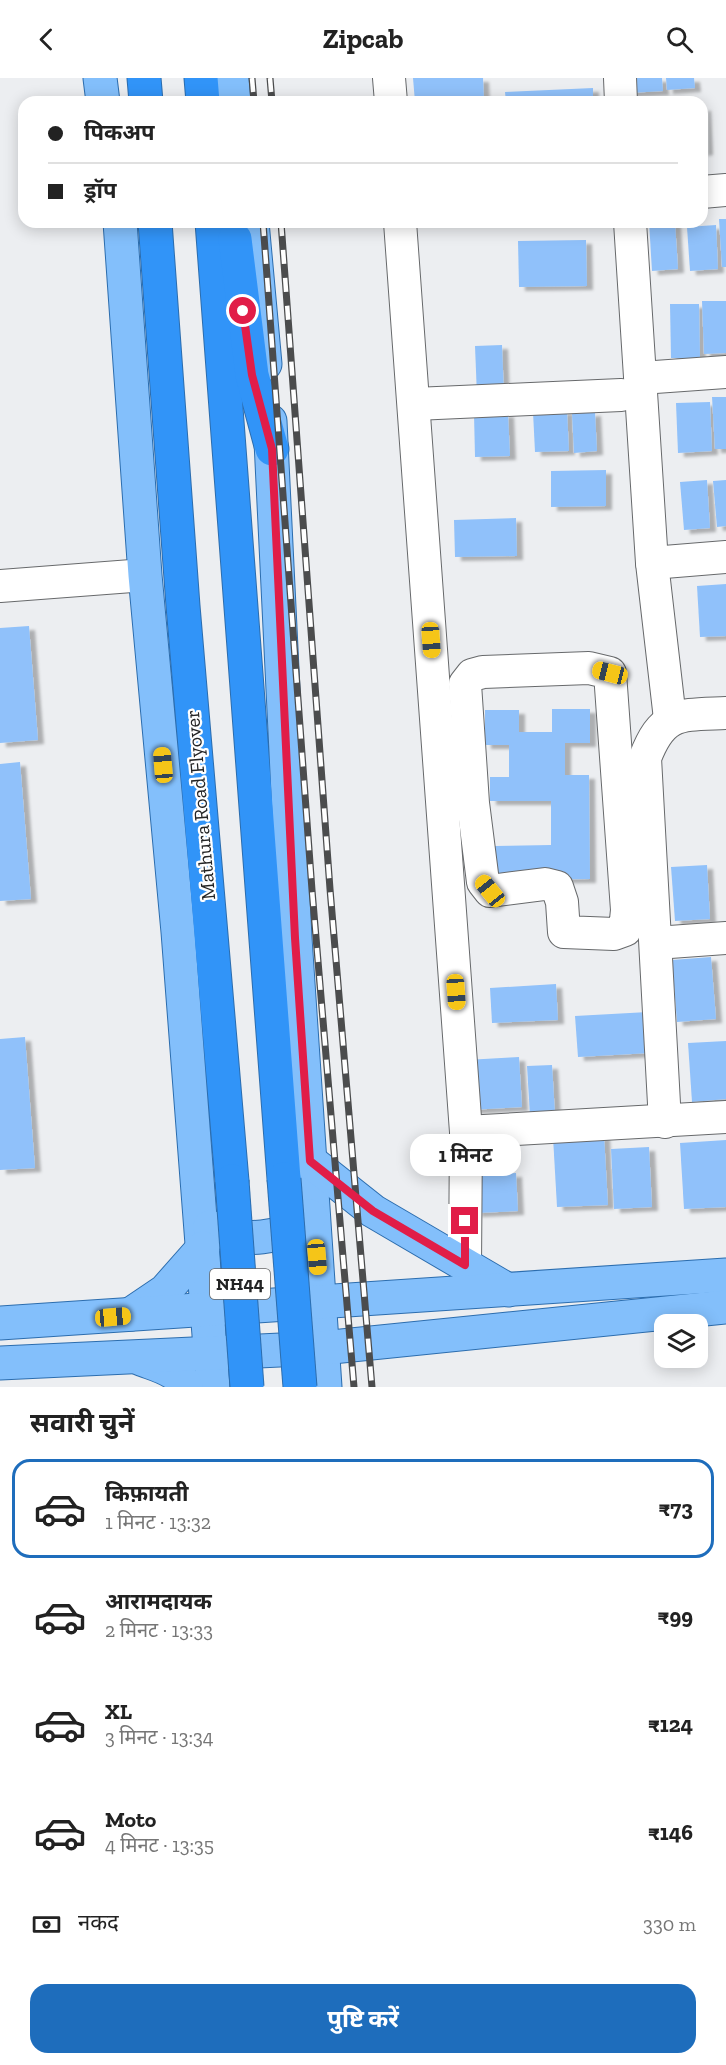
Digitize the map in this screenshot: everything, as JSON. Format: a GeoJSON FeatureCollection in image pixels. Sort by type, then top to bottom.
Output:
{"type":"FeatureCollection","features":[{"type":"Feature","properties":{"kind":"highway"},"geometry":{"type":"LineString","coordinates":[[144,78],[146,96]]}},
{"type":"Feature","properties":{"kind":"highway","name":"Mathura Road Flyover"},"geometry":{"type":"LineString","coordinates":[[155,228],[183,606],[247,1387]]}},
{"type":"Feature","properties":{"kind":"highway","name":"NH44"},"geometry":{"type":"LineString","coordinates":[[212,228],[300,1387]]}},
{"type":"Feature","properties":{"kind":"highway"},"geometry":{"type":"LineString","coordinates":[[234,228],[252,375],[272,449]]}},
{"type":"Feature","properties":{"kind":"main road"},"geometry":{"type":"LineString","coordinates":[[100,78],[102,96]]}},
{"type":"Feature","properties":{"kind":"main road"},"geometry":{"type":"LineString","coordinates":[[120,228],[145,575],[178,932],[213,1387]]}},
{"type":"Feature","properties":{"kind":"main road"},"geometry":{"type":"LineString","coordinates":[[253,228],[272,449],[295,938],[321,1300],[325,1387]]}},
{"type":"Feature","properties":{"kind":"main road"},"geometry":{"type":"LineString","coordinates":[[310,1161],[373,1211],[508,1290]]}},
{"type":"Feature","properties":{"kind":"main road"},"geometry":{"type":"LineString","coordinates":[[130,1315],[165,1290],[202,1235],[218,1231],[254,1239],[280,1234],[298,1226],[314,1213]]}},
{"type":"Feature","properties":{"kind":"main road"},"geometry":{"type":"LineString","coordinates":[[0,1323],[726,1275]]}},
{"type":"Feature","properties":{"kind":"main road"},"geometry":{"type":"LineString","coordinates":[[0,1363],[90,1361],[322,1348],[726,1307]]}},
{"type":"Feature","properties":{"kind":"main road"},"geometry":{"type":"LineString","coordinates":[[138,1358],[167,1369],[185,1383],[186,1387]]}},
{"type":"Feature","properties":{"kind":"street"},"geometry":{"type":"LineString","coordinates":[[389,78],[390,96]]}},
{"type":"Feature","properties":{"kind":"street"},"geometry":{"type":"LineString","coordinates":[[620,78],[621,96]]}},
{"type":"Feature","properties":{"kind":"street"},"geometry":{"type":"LineString","coordinates":[[708,192],[726,190]]}},
{"type":"Feature","properties":{"kind":"street"},"geometry":{"type":"LineString","coordinates":[[400,228],[415,404],[458,804],[483,882],[490,891],[545,884],[556,887],[562,902],[564,933],[614,934],[625,930],[627,910],[610,673],[589,668],[483,672],[472,675],[465,684],[458,804],[465,1132],[465,1265]]}},
{"type":"Feature","properties":{"kind":"street"},"geometry":{"type":"LineString","coordinates":[[630,228],[631,386],[663,677],[670,719]]}},
{"type":"Feature","properties":{"kind":"street"},"geometry":{"type":"LineString","coordinates":[[415,404],[631,386],[726,372]]}},
{"type":"Feature","properties":{"kind":"street"},"geometry":{"type":"LineString","coordinates":[[652,563],[726,557]]}},
{"type":"Feature","properties":{"kind":"street"},"geometry":{"type":"LineString","coordinates":[[0,586],[145,575]]}},
{"type":"Feature","properties":{"kind":"street"},"geometry":{"type":"LineString","coordinates":[[611,683],[663,677]]}},
{"type":"Feature","properties":{"kind":"street"},"geometry":{"type":"LineString","coordinates":[[665,1122],[645,758],[654,734],[670,719],[726,713]]}},
{"type":"Feature","properties":{"kind":"street"},"geometry":{"type":"LineString","coordinates":[[656,943],[726,938]]}},
{"type":"Feature","properties":{"kind":"street"},"geometry":{"type":"LineString","coordinates":[[465,1132],[726,1117]]}},
{"type":"Feature","properties":{"kind":"building"},"geometry":{"type":"Polygon","coordinates":[[[413,78],[483,78],[484,96],[414,96],[413,78]]]}},
{"type":"Feature","properties":{"kind":"building"},"geometry":{"type":"Polygon","coordinates":[[[629,78],[662,78],[663,91],[629,93],[629,78]]]}},
{"type":"Feature","properties":{"kind":"building"},"geometry":{"type":"Polygon","coordinates":[[[666,78],[694,78],[695,88],[667,90],[666,78]]]}},
{"type":"Feature","properties":{"kind":"building"},"geometry":{"type":"Polygon","coordinates":[[[593,88],[593,96],[505,96],[505,92],[593,88]]]}},
{"type":"Feature","properties":{"kind":"building"},"geometry":{"type":"Polygon","coordinates":[[[719,219],[726,219],[726,267],[722,267],[719,219]]]}},
{"type":"Feature","properties":{"kind":"building"},"geometry":{"type":"Polygon","coordinates":[[[716,225],[718,269],[690,271],[687,228],[708,228],[708,226],[716,225]]]}},
{"type":"Feature","properties":{"kind":"building"},"geometry":{"type":"Polygon","coordinates":[[[649,228],[675,228],[678,269],[652,271],[649,228]]]}},
{"type":"Feature","properties":{"kind":"building"},"geometry":{"type":"Polygon","coordinates":[[[586,240],[587,286],[519,287],[518,241],[586,240]]]}},
{"type":"Feature","properties":{"kind":"building"},"geometry":{"type":"Polygon","coordinates":[[[702,301],[726,301],[726,353],[704,354],[702,301]]]}},
{"type":"Feature","properties":{"kind":"building"},"geometry":{"type":"Polygon","coordinates":[[[670,304],[699,304],[700,358],[671,358],[670,304]]]}},
{"type":"Feature","properties":{"kind":"building"},"geometry":{"type":"Polygon","coordinates":[[[502,345],[504,395],[477,396],[475,346],[502,345]]]}},
{"type":"Feature","properties":{"kind":"building"},"geometry":{"type":"Polygon","coordinates":[[[712,397],[726,397],[726,449],[715,449],[712,397]]]}},
{"type":"Feature","properties":{"kind":"building"},"geometry":{"type":"Polygon","coordinates":[[[710,402],[712,451],[678,453],[676,403],[710,402]]]}},
{"type":"Feature","properties":{"kind":"building"},"geometry":{"type":"Polygon","coordinates":[[[567,410],[569,451],[535,452],[533,412],[567,410]]]}},
{"type":"Feature","properties":{"kind":"building"},"geometry":{"type":"Polygon","coordinates":[[[595,412],[597,451],[574,453],[572,414],[595,412]]]}},
{"type":"Feature","properties":{"kind":"building"},"geometry":{"type":"Polygon","coordinates":[[[508,413],[510,456],[475,457],[474,414],[508,413]]]}},
{"type":"Feature","properties":{"kind":"building"},"geometry":{"type":"Polygon","coordinates":[[[606,470],[606,506],[551,507],[551,471],[606,470]]]}},
{"type":"Feature","properties":{"kind":"building"},"geometry":{"type":"Polygon","coordinates":[[[707,480],[710,528],[684,530],[680,482],[707,480]]]}},
{"type":"Feature","properties":{"kind":"building"},"geometry":{"type":"Polygon","coordinates":[[[726,480],[726,526],[717,527],[713,481],[726,480]]]}},
{"type":"Feature","properties":{"kind":"building"},"geometry":{"type":"Polygon","coordinates":[[[516,518],[517,556],[455,557],[454,520],[516,518]]]}},
{"type":"Feature","properties":{"kind":"building"},"geometry":{"type":"Polygon","coordinates":[[[726,584],[726,636],[700,637],[697,586],[726,584]]]}},
{"type":"Feature","properties":{"kind":"building"},"geometry":{"type":"Polygon","coordinates":[[[29,626],[38,740],[0,743],[0,628],[29,626]]]}},
{"type":"Feature","properties":{"kind":"building"},"geometry":{"type":"Polygon","coordinates":[[[552,709],[590,709],[590,743],[565,743],[565,775],[589,775],[590,879],[495,880],[495,846],[551,845],[551,801],[490,801],[490,777],[509,777],[509,745],[485,745],[485,710],[519,710],[519,732],[552,732],[552,709]]]}},
{"type":"Feature","properties":{"kind":"building"},"geometry":{"type":"Polygon","coordinates":[[[20,762],[31,899],[0,901],[0,764],[20,762]]]}},
{"type":"Feature","properties":{"kind":"building"},"geometry":{"type":"Polygon","coordinates":[[[707,865],[710,919],[675,921],[671,867],[707,865]]]}},
{"type":"Feature","properties":{"kind":"building"},"geometry":{"type":"Polygon","coordinates":[[[711,957],[716,1019],[677,1022],[672,960],[711,957]]]}},
{"type":"Feature","properties":{"kind":"building"},"geometry":{"type":"Polygon","coordinates":[[[556,984],[558,1020],[492,1023],[490,988],[556,984]]]}},
{"type":"Feature","properties":{"kind":"building"},"geometry":{"type":"Polygon","coordinates":[[[648,1012],[650,1053],[578,1057],[575,1016],[648,1012]]]}},
{"type":"Feature","properties":{"kind":"building"},"geometry":{"type":"Polygon","coordinates":[[[25,1037],[35,1168],[0,1170],[0,1039],[25,1037]]]}},
{"type":"Feature","properties":{"kind":"building"},"geometry":{"type":"Polygon","coordinates":[[[726,1041],[726,1099],[692,1102],[688,1043],[726,1041]]]}},
{"type":"Feature","properties":{"kind":"building"},"geometry":{"type":"Polygon","coordinates":[[[519,1057],[522,1107],[469,1110],[466,1060],[519,1057]]]}},
{"type":"Feature","properties":{"kind":"building"},"geometry":{"type":"Polygon","coordinates":[[[552,1065],[555,1114],[530,1116],[527,1066],[552,1065]]]}},
{"type":"Feature","properties":{"kind":"building"},"geometry":{"type":"Polygon","coordinates":[[[604,1135],[608,1205],[557,1207],[553,1137],[604,1135]]]}},
{"type":"Feature","properties":{"kind":"building"},"geometry":{"type":"Polygon","coordinates":[[[726,1140],[726,1207],[684,1209],[680,1143],[726,1140]]]}},
{"type":"Feature","properties":{"kind":"building"},"geometry":{"type":"Polygon","coordinates":[[[649,1147],[652,1207],[614,1209],[611,1149],[649,1147]]]}},
{"type":"Feature","properties":{"kind":"building"},"geometry":{"type":"Polygon","coordinates":[[[516,1173],[518,1211],[476,1213],[474,1175],[516,1173]]]}},
{"type":"Feature","properties":{"kind":"railway"},"geometry":{"type":"LineString","coordinates":[[252,78],[254,96]]}},
{"type":"Feature","properties":{"kind":"railway"},"geometry":{"type":"LineString","coordinates":[[270,78],[272,96]]}},
{"type":"Feature","properties":{"kind":"railway"},"geometry":{"type":"LineString","coordinates":[[263,228],[312,890],[354,1387]]}},
{"type":"Feature","properties":{"kind":"railway"},"geometry":{"type":"LineString","coordinates":[[281,228],[330,889],[372,1387]]}},
{"type":"Feature","properties":{"kind":"route"},"geometry":{"type":"LineString","coordinates":[[243,311],[252,375],[272,449],[295,938],[310,1161],[373,1211],[465,1265],[465,1221]]}}]}
